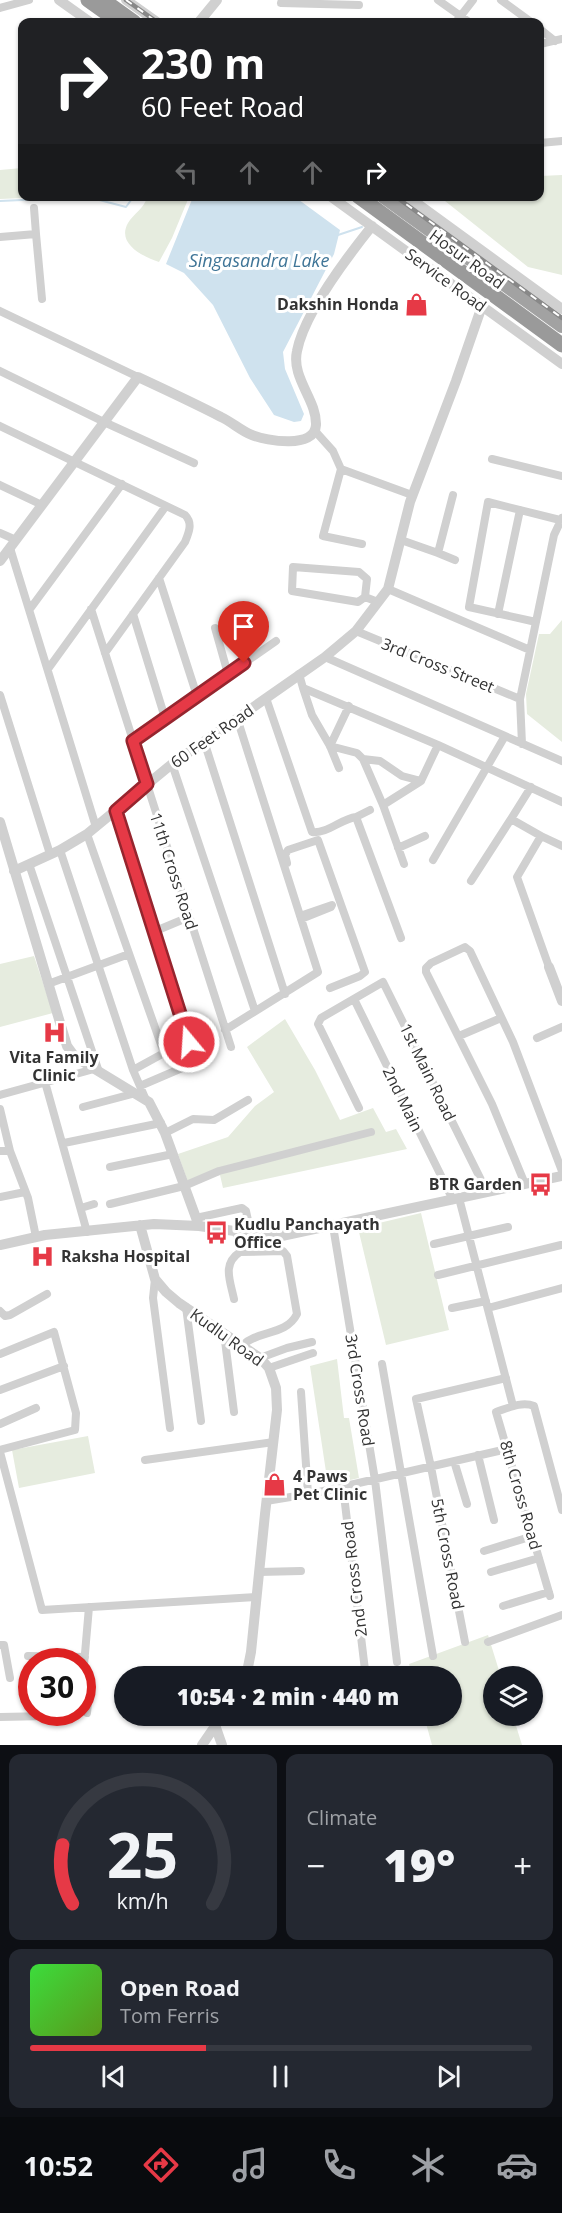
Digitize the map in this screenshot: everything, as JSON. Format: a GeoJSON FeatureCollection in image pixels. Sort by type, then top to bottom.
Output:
{"type":"FeatureCollection","features":[{"type":"Feature","properties":{"kind":"highway"},"geometry":{"type":"LineString","coordinates":[[81,0],[106,18]]}},
{"type":"Feature","properties":{"kind":"highway"},"geometry":{"type":"LineString","coordinates":[[88,0],[113,18]]}},
{"type":"Feature","properties":{"kind":"highway"},"geometry":{"type":"LineString","coordinates":[[103,0],[128,18]]}},
{"type":"Feature","properties":{"kind":"highway"},"geometry":{"type":"LineString","coordinates":[[112,0],[137,18]]}},
{"type":"Feature","properties":{"kind":"highway","name":"Hosur Road"},"geometry":{"type":"LineString","coordinates":[[359,201],[562,347]]}},
{"type":"Feature","properties":{"kind":"highway"},"geometry":{"type":"LineString","coordinates":[[365,201],[562,347]]}},
{"type":"Feature","properties":{"kind":"highway"},"geometry":{"type":"LineString","coordinates":[[381,201],[562,333]]}},
{"type":"Feature","properties":{"kind":"highway","name":"Hosur Road"},"geometry":{"type":"LineString","coordinates":[[390,201],[562,326]]}},
{"type":"Feature","properties":{"kind":"street"},"geometry":{"type":"LineString","coordinates":[[0,8],[30,0]]}},
{"type":"Feature","properties":{"kind":"street"},"geometry":{"type":"LineString","coordinates":[[59,0],[84,18]]}},
{"type":"Feature","properties":{"kind":"street"},"geometry":{"type":"LineString","coordinates":[[126,0],[151,18]]}},
{"type":"Feature","properties":{"kind":"street"},"geometry":{"type":"LineString","coordinates":[[204,18],[217,0]]}},
{"type":"Feature","properties":{"kind":"street"},"geometry":{"type":"LineString","coordinates":[[282,0],[281,3],[359,5]]}},
{"type":"Feature","properties":{"kind":"street"},"geometry":{"type":"LineString","coordinates":[[438,0],[456,18]]}},
{"type":"Feature","properties":{"kind":"street"},"geometry":{"type":"LineString","coordinates":[[460,18],[473,0]]}},
{"type":"Feature","properties":{"kind":"street"},"geometry":{"type":"LineString","coordinates":[[501,0],[526,18]]}},
{"type":"Feature","properties":{"kind":"street"},"geometry":{"type":"LineString","coordinates":[[544,31],[559,40]]}},
{"type":"Feature","properties":{"kind":"street"},"geometry":{"type":"LineString","coordinates":[[544,43],[559,40]]}},
{"type":"Feature","properties":{"kind":"street"},"geometry":{"type":"LineString","coordinates":[[544,143],[562,141]]}},
{"type":"Feature","properties":{"kind":"street","name":"Service Road"},"geometry":{"type":"LineString","coordinates":[[337,201],[562,364]]}},
{"type":"Feature","properties":{"kind":"street"},"geometry":{"type":"LineString","coordinates":[[414,201],[562,309]]}},
{"type":"Feature","properties":{"kind":"street"},"geometry":{"type":"LineString","coordinates":[[34,208],[42,299]]}},
{"type":"Feature","properties":{"kind":"street"},"geometry":{"type":"LineString","coordinates":[[0,311],[199,405],[255,436],[300,441],[308,439],[315,431],[315,416],[297,372],[297,350],[328,287],[353,249],[372,226]]}},
{"type":"Feature","properties":{"kind":"street"},"geometry":{"type":"LineString","coordinates":[[0,237],[36,234]]}},
{"type":"Feature","properties":{"kind":"street","name":"60 Feet Road"},"geometry":{"type":"LineString","coordinates":[[14,871],[55,852],[92,830],[172,764],[326,657],[356,631],[388,589],[412,495],[482,306]]}},
{"type":"Feature","properties":{"kind":"street"},"geometry":{"type":"LineString","coordinates":[[0,371],[194,463]]}},
{"type":"Feature","properties":{"kind":"street"},"geometry":{"type":"LineString","coordinates":[[0,561],[138,377]]}},
{"type":"Feature","properties":{"kind":"street"},"geometry":{"type":"LineString","coordinates":[[0,426],[188,518],[190,526],[185,542],[105,653]]}},
{"type":"Feature","properties":{"kind":"street"},"geometry":{"type":"LineString","coordinates":[[315,431],[333,451],[341,469],[323,536],[362,544]]}},
{"type":"Feature","properties":{"kind":"street"},"geometry":{"type":"LineString","coordinates":[[492,459],[562,476]]}},
{"type":"Feature","properties":{"kind":"street"},"geometry":{"type":"LineString","coordinates":[[341,469],[412,495]]}},
{"type":"Feature","properties":{"kind":"street"},"geometry":{"type":"LineString","coordinates":[[30,609],[122,484]]}},
{"type":"Feature","properties":{"kind":"street"},"geometry":{"type":"LineString","coordinates":[[0,485],[42,504]]}},
{"type":"Feature","properties":{"kind":"street"},"geometry":{"type":"LineString","coordinates":[[438,553],[453,495]]}},
{"type":"Feature","properties":{"kind":"street"},"geometry":{"type":"LineString","coordinates":[[522,744],[520,699],[530,650],[536,622],[554,535],[561,519],[488,502],[469,607],[536,622]]}},
{"type":"Feature","properties":{"kind":"street"},"geometry":{"type":"LineString","coordinates":[[48,669],[166,506]]}},
{"type":"Feature","properties":{"kind":"street"},"geometry":{"type":"LineString","coordinates":[[498,614],[520,510]]}},
{"type":"Feature","properties":{"kind":"street"},"geometry":{"type":"LineString","coordinates":[[0,533],[13,544],[92,830],[129,954],[164,1053],[133,1070]]}},
{"type":"Feature","properties":{"kind":"street"},"geometry":{"type":"LineString","coordinates":[[401,540],[455,560]]}},
{"type":"Feature","properties":{"kind":"street"},"geometry":{"type":"LineString","coordinates":[[293,567],[359,572],[367,579],[365,597],[358,602],[292,591],[293,567]]}},
{"type":"Feature","properties":{"kind":"street"},"geometry":{"type":"LineString","coordinates":[[159,578],[198,696]]}},
{"type":"Feature","properties":{"kind":"street"},"geometry":{"type":"LineString","coordinates":[[388,589],[530,650]]}},
{"type":"Feature","properties":{"kind":"street"},"geometry":{"type":"LineString","coordinates":[[365,597],[378,602]]}},
{"type":"Feature","properties":{"kind":"street","name":"11th Cross Road"},"geometry":{"type":"LineString","coordinates":[[91,609],[231,1047]]}},
{"type":"Feature","properties":{"kind":"street"},"geometry":{"type":"LineString","coordinates":[[133,614],[165,718]]}},
{"type":"Feature","properties":{"kind":"street"},"geometry":{"type":"LineString","coordinates":[[215,628],[228,674]]}},
{"type":"Feature","properties":{"kind":"street","name":"3rd Cross Street"},"geometry":{"type":"LineString","coordinates":[[356,631],[520,699]]}},
{"type":"Feature","properties":{"kind":"street"},"geometry":{"type":"LineString","coordinates":[[133,741],[276,641]]}},
{"type":"Feature","properties":{"kind":"street"},"geometry":{"type":"LineString","coordinates":[[326,657],[562,761]]}},
{"type":"Feature","properties":{"kind":"street"},"geometry":{"type":"LineString","coordinates":[[299,674],[312,715],[330,746],[339,768]]}},
{"type":"Feature","properties":{"kind":"street"},"geometry":{"type":"LineString","coordinates":[[303,688],[438,745],[562,802]]}},
{"type":"Feature","properties":{"kind":"street"},"geometry":{"type":"LineString","coordinates":[[0,695],[55,852],[98,965],[138,1090],[154,1110],[163,1128],[198,1222]]}},
{"type":"Feature","properties":{"kind":"street"},"geometry":{"type":"LineString","coordinates":[[266,698],[312,832],[318,833],[370,810]]}},
{"type":"Feature","properties":{"kind":"street"},"geometry":{"type":"LineString","coordinates":[[330,746],[349,706]]}},
{"type":"Feature","properties":{"kind":"street"},"geometry":{"type":"LineString","coordinates":[[237,718],[304,916]]}},
{"type":"Feature","properties":{"kind":"street"},"geometry":{"type":"LineString","coordinates":[[433,860],[505,736]]}},
{"type":"Feature","properties":{"kind":"street"},"geometry":{"type":"LineString","coordinates":[[204,741],[285,994]]}},
{"type":"Feature","properties":{"kind":"street"},"geometry":{"type":"LineString","coordinates":[[383,805],[421,781],[438,745]]}},
{"type":"Feature","properties":{"kind":"street"},"geometry":{"type":"LineString","coordinates":[[330,746],[357,753],[363,759],[383,805],[404,864]]}},
{"type":"Feature","properties":{"kind":"street"},"geometry":{"type":"LineString","coordinates":[[363,759],[380,761],[402,776],[421,781]]}},
{"type":"Feature","properties":{"kind":"street"},"geometry":{"type":"LineString","coordinates":[[172,764],[255,1011]]}},
{"type":"Feature","properties":{"kind":"street"},"geometry":{"type":"LineString","coordinates":[[471,881],[531,788]]}},
{"type":"Feature","properties":{"kind":"street"},"geometry":{"type":"LineString","coordinates":[[83,1107],[138,1090],[193,1064],[116,811]]}},
{"type":"Feature","properties":{"kind":"street"},"geometry":{"type":"LineString","coordinates":[[356,817],[401,938]]}},
{"type":"Feature","properties":{"kind":"street"},"geometry":{"type":"LineString","coordinates":[[511,819],[562,846]]}},
{"type":"Feature","properties":{"kind":"street"},"geometry":{"type":"LineString","coordinates":[[0,822],[2,842],[14,871],[67,1046],[75,1057],[138,1090]]}},
{"type":"Feature","properties":{"kind":"street"},"geometry":{"type":"LineString","coordinates":[[398,848],[425,836]]}},
{"type":"Feature","properties":{"kind":"street"},"geometry":{"type":"LineString","coordinates":[[541,836],[517,877],[562,1001]]}},
{"type":"Feature","properties":{"kind":"street"},"geometry":{"type":"LineString","coordinates":[[225,1030],[318,972],[285,855],[288,850],[318,840],[365,972],[330,988]]}},
{"type":"Feature","properties":{"kind":"street"},"geometry":{"type":"LineString","coordinates":[[29,864],[97,1070]]}},
{"type":"Feature","properties":{"kind":"street"},"geometry":{"type":"LineString","coordinates":[[304,916],[341,900]]}},
{"type":"Feature","properties":{"kind":"street"},"geometry":{"type":"LineString","coordinates":[[153,932],[189,917]]}},
{"type":"Feature","properties":{"kind":"street"},"geometry":{"type":"LineString","coordinates":[[525,1184],[492,1104],[426,972],[426,968],[431,963],[465,947],[470,951],[528,1080],[562,1171]]}},
{"type":"Feature","properties":{"kind":"street"},"geometry":{"type":"LineString","coordinates":[[48,984],[129,954]]}},
{"type":"Feature","properties":{"kind":"street","name":"1st Main Road"},"geometry":{"type":"LineString","coordinates":[[354,999],[383,982],[488,1192]]}},
{"type":"Feature","properties":{"kind":"street"},"geometry":{"type":"LineString","coordinates":[[354,999],[321,1018],[318,1023],[359,1108]]}},
{"type":"Feature","properties":{"kind":"street","name":"2nd Main"},"geometry":{"type":"LineString","coordinates":[[354,999],[456,1199],[513,1406]]}},
{"type":"Feature","properties":{"kind":"street"},"geometry":{"type":"LineString","coordinates":[[459,1036],[501,1018]]}},
{"type":"Feature","properties":{"kind":"street"},"geometry":{"type":"LineString","coordinates":[[537,1038],[562,1028]]}},
{"type":"Feature","properties":{"kind":"street"},"geometry":{"type":"LineString","coordinates":[[0,1095],[97,1070]]}},
{"type":"Feature","properties":{"kind":"street"},"geometry":{"type":"LineString","coordinates":[[45,1082],[64,1143],[87,1232]]}},
{"type":"Feature","properties":{"kind":"street"},"geometry":{"type":"LineString","coordinates":[[64,1143],[163,1128],[193,1119],[214,1120],[248,1100]]}},
{"type":"Feature","properties":{"kind":"street"},"geometry":{"type":"LineString","coordinates":[[0,1110],[5,1151],[25,1192],[36,1237]]}},
{"type":"Feature","properties":{"kind":"street"},"geometry":{"type":"LineString","coordinates":[[110,1204],[184,1186],[219,1171],[370,1131]]}},
{"type":"Feature","properties":{"kind":"street"},"geometry":{"type":"LineString","coordinates":[[110,1167],[173,1154]]}},
{"type":"Feature","properties":{"kind":"street"},"geometry":{"type":"LineString","coordinates":[[0,1245],[36,1237],[140,1225],[198,1222],[251,1234],[277,1237],[562,1176]]}},
{"type":"Feature","properties":{"kind":"street"},"geometry":{"type":"LineString","coordinates":[[0,1197],[25,1192]]}},
{"type":"Feature","properties":{"kind":"street"},"geometry":{"type":"LineString","coordinates":[[81,1208],[94,1204]]}},
{"type":"Feature","properties":{"kind":"street"},"geometry":{"type":"LineString","coordinates":[[198,1222],[234,1208],[242,1208],[246,1211],[251,1234]]}},
{"type":"Feature","properties":{"kind":"street"},"geometry":{"type":"LineString","coordinates":[[140,1225],[155,1280],[153,1298],[170,1428]]}},
{"type":"Feature","properties":{"kind":"street","name":"3rd Cross Road"},"geometry":{"type":"LineString","coordinates":[[333,1226],[375,1480],[397,1662]]}},
{"type":"Feature","properties":{"kind":"street"},"geometry":{"type":"LineString","coordinates":[[434,1244],[508,1227]]}},
{"type":"Feature","properties":{"kind":"street"},"geometry":{"type":"LineString","coordinates":[[236,1231],[240,1252]]}},
{"type":"Feature","properties":{"kind":"street"},"geometry":{"type":"LineString","coordinates":[[438,1275],[561,1245]]}},
{"type":"Feature","properties":{"kind":"street"},"geometry":{"type":"LineString","coordinates":[[234,1299],[227,1269],[233,1257],[240,1252],[283,1251],[287,1256],[297,1314],[284,1329],[249,1339],[243,1345]]}},
{"type":"Feature","properties":{"kind":"street","name":"Kudlu Road"},"geometry":{"type":"LineString","coordinates":[[155,1280],[166,1292],[186,1307],[260,1358],[274,1377],[278,1399],[248,1666]]}},
{"type":"Feature","properties":{"kind":"street"},"geometry":{"type":"LineString","coordinates":[[452,1308],[487,1305],[562,1288]]}},
{"type":"Feature","properties":{"kind":"street"},"geometry":{"type":"LineString","coordinates":[[0,1311],[5,1316],[10,1315],[47,1294]]}},
{"type":"Feature","properties":{"kind":"street"},"geometry":{"type":"LineString","coordinates":[[186,1307],[201,1421]]}},
{"type":"Feature","properties":{"kind":"street"},"geometry":{"type":"LineString","coordinates":[[0,1354],[54,1332],[76,1413],[75,1430],[0,1451],[42,1610],[256,1597]]}},
{"type":"Feature","properties":{"kind":"street"},"geometry":{"type":"LineString","coordinates":[[224,1333],[234,1412]]}},
{"type":"Feature","properties":{"kind":"street"},"geometry":{"type":"LineString","coordinates":[[260,1358],[312,1342]]}},
{"type":"Feature","properties":{"kind":"street"},"geometry":{"type":"LineString","coordinates":[[269,1368],[313,1353]]}},
{"type":"Feature","properties":{"kind":"street"},"geometry":{"type":"LineString","coordinates":[[382,1364],[433,1656]]}},
{"type":"Feature","properties":{"kind":"street"},"geometry":{"type":"LineString","coordinates":[[0,1390],[64,1366]]}},
{"type":"Feature","properties":{"kind":"street","name":"5th Cross Road"},"geometry":{"type":"LineString","coordinates":[[465,1642],[416,1399],[506,1378]]}},
{"type":"Feature","properties":{"kind":"street"},"geometry":{"type":"LineString","coordinates":[[301,1392],[308,1494]]}},
{"type":"Feature","properties":{"kind":"street"},"geometry":{"type":"LineString","coordinates":[[513,1406],[530,1404],[534,1406],[562,1509]]}},
{"type":"Feature","properties":{"kind":"street","name":"8th Cross Road"},"geometry":{"type":"LineString","coordinates":[[503,1606],[550,1594],[496,1412],[513,1406]]}},
{"type":"Feature","properties":{"kind":"street"},"geometry":{"type":"LineString","coordinates":[[0,1424],[36,1408]]}},
{"type":"Feature","properties":{"kind":"street"},"geometry":{"type":"LineString","coordinates":[[145,1460],[274,1442]]}},
{"type":"Feature","properties":{"kind":"street"},"geometry":{"type":"LineString","coordinates":[[266,1501],[343,1487],[507,1449]]}},
{"type":"Feature","properties":{"kind":"street"},"geometry":{"type":"LineString","coordinates":[[478,1455],[494,1520]]}},
{"type":"Feature","properties":{"kind":"street"},"geometry":{"type":"LineString","coordinates":[[454,1461],[467,1504]]}},
{"type":"Feature","properties":{"kind":"street","name":"2nd Cross Road"},"geometry":{"type":"LineString","coordinates":[[343,1487],[365,1666]]}},
{"type":"Feature","properties":{"kind":"street"},"geometry":{"type":"LineString","coordinates":[[484,1551],[533,1536]]}},
{"type":"Feature","properties":{"kind":"street"},"geometry":{"type":"LineString","coordinates":[[491,1572],[539,1558]]}},
{"type":"Feature","properties":{"kind":"street"},"geometry":{"type":"LineString","coordinates":[[259,1572],[301,1571]]}},
{"type":"Feature","properties":{"kind":"street"},"geometry":{"type":"LineString","coordinates":[[86,1648],[88,1607]]}},
{"type":"Feature","properties":{"kind":"street"},"geometry":{"type":"LineString","coordinates":[[488,1642],[562,1615]]}},
{"type":"Feature","properties":{"kind":"street"},"geometry":{"type":"LineString","coordinates":[[10,1678],[2,1645],[15,1644]]}},
{"type":"Feature","properties":{"kind":"street"},"geometry":{"type":"LineString","coordinates":[[0,1717],[18,1717]]}},
{"type":"Feature","properties":{"kind":"street"},"geometry":{"type":"LineString","coordinates":[[202,1745],[215,1726]]}},
{"type":"Feature","properties":{"kind":"street"},"geometry":{"type":"LineString","coordinates":[[219,1726],[222,1745]]}},
{"type":"Feature","properties":{"kind":"shaded area"},"geometry":{"type":"Polygon","coordinates":[[[18,168],[18,198],[0,199],[0,170],[18,168]]]}},
{"type":"Feature","properties":{"kind":"shaded area"},"geometry":{"type":"Polygon","coordinates":[[[562,175],[562,275],[528,267],[445,201],[544,201],[544,176],[562,175]]]}},
{"type":"Feature","properties":{"kind":"shaded area"},"geometry":{"type":"Polygon","coordinates":[[[146,201],[187,201],[159,262],[139,253],[126,237],[125,230],[128,223],[146,201]]]}},
{"type":"Feature","properties":{"kind":"shaded area"},"geometry":{"type":"Polygon","coordinates":[[[562,620],[562,742],[527,714],[526,694],[539,634],[550,634],[562,620]]]}},
{"type":"Feature","properties":{"kind":"shaded area"},"geometry":{"type":"Polygon","coordinates":[[[34,956],[53,1013],[0,1027],[0,964],[34,956]]]}},
{"type":"Feature","properties":{"kind":"shaded area"},"geometry":{"type":"Polygon","coordinates":[[[285,1019],[315,1070],[340,1120],[373,1108],[386,1132],[396,1129],[407,1149],[223,1188],[220,1175],[188,1182],[178,1154],[228,1137],[255,1106],[274,1092],[247,1047],[285,1019]]]}},
{"type":"Feature","properties":{"kind":"shaded area"},"geometry":{"type":"Polygon","coordinates":[[[421,1213],[449,1330],[386,1345],[358,1228],[421,1213]]]}},
{"type":"Feature","properties":{"kind":"shaded area"},"geometry":{"type":"Polygon","coordinates":[[[337,1359],[344,1418],[349,1418],[359,1478],[328,1485],[310,1366],[337,1359]]]}},
{"type":"Feature","properties":{"kind":"shaded area"},"geometry":{"type":"Polygon","coordinates":[[[88,1436],[95,1473],[19,1488],[12,1450],[88,1436]]]}},
{"type":"Feature","properties":{"kind":"shaded area"},"geometry":{"type":"Polygon","coordinates":[[[488,1635],[498,1666],[483,1666],[483,1726],[516,1726],[522,1745],[432,1745],[427,1726],[462,1726],[462,1666],[410,1666],[409,1664],[488,1635]]]}},
{"type":"Feature","properties":{"kind":"water","name":"Singasandra Lake"},"geometry":{"type":"Polygon","coordinates":[[[191,201],[300,201],[340,230],[334,254],[283,352],[285,369],[304,414],[301,421],[294,422],[274,415],[250,378],[213,305],[184,273],[166,264],[191,201]]]}},
{"type":"Feature","properties":{"kind":"waterway"},"geometry":{"type":"LineString","coordinates":[[0,201],[18,200]]}},
{"type":"Feature","properties":{"kind":"waterway"},"geometry":{"type":"LineString","coordinates":[[103,201],[126,207],[130,201]]}},
{"type":"Feature","properties":{"kind":"waterway"},"geometry":{"type":"LineString","coordinates":[[338,235],[362,227]]}},
{"type":"Feature","properties":{"kind":"railway"},"geometry":{"type":"LineString","coordinates":[[126,0],[151,18]]}},
{"type":"Feature","properties":{"kind":"railway"},"geometry":{"type":"LineString","coordinates":[[402,201],[562,318]]}},
{"type":"Feature","properties":{"kind":"place","name":"Dakshin Honda"},"geometry":{"type":"Point","coordinates":[417,304]}},
{"type":"Feature","properties":{"kind":"place","name":"Vita Family Clinic"},"geometry":{"type":"Point","coordinates":[54,1032]}},
{"type":"Feature","properties":{"kind":"place","name":"BTR Garden"},"geometry":{"type":"Point","coordinates":[540,1184]}},
{"type":"Feature","properties":{"kind":"place","name":"Kudlu Panchayath Office"},"geometry":{"type":"Point","coordinates":[216,1233]}},
{"type":"Feature","properties":{"kind":"place","name":"Raksha Hospital"},"geometry":{"type":"Point","coordinates":[43,1256]}},
{"type":"Feature","properties":{"kind":"place","name":"4 Paws Pet Clinic"},"geometry":{"type":"Point","coordinates":[275,1485]}},
{"type":"Feature","properties":{"kind":"route"},"geometry":{"type":"LineString","coordinates":[[189,1042],[116,811],[147,784],[133,741],[244,663]]}}]}
